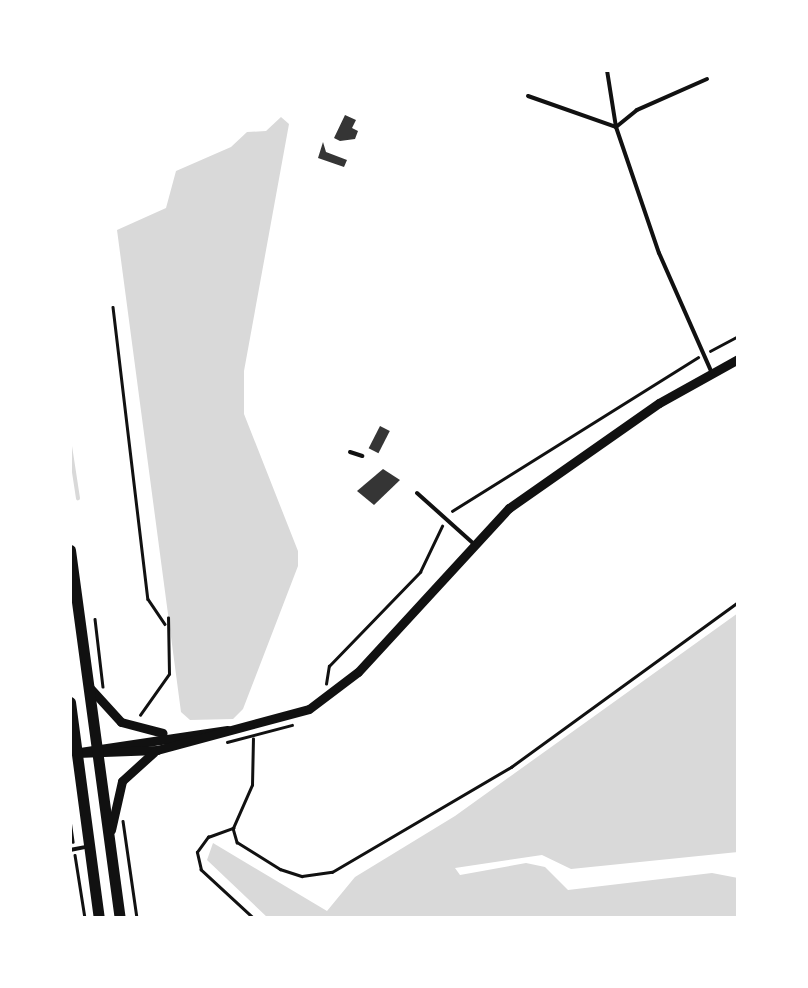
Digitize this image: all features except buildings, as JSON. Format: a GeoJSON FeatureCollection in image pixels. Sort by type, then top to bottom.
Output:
{"type":"FeatureCollection","features":[{"type":"Feature","properties":{"kind":"highway"},"geometry":{"type":"LineString","coordinates":[[70,550],[120,918]]}},
{"type":"Feature","properties":{"kind":"highway"},"geometry":{"type":"LineString","coordinates":[[70,702],[99,918]]}},
{"type":"Feature","properties":{"kind":"street"},"geometry":{"type":"LineString","coordinates":[[77,753],[157,750],[252,732],[309,709],[348,682],[474,544],[550,475],[738,359]]}},
{"type":"Feature","properties":{"kind":"street"},"geometry":{"type":"LineString","coordinates":[[88,685],[121,722],[170,734]]}},
{"type":"Feature","properties":{"kind":"street"},"geometry":{"type":"LineString","coordinates":[[97,751],[170,734],[252,732]]}},
{"type":"Feature","properties":{"kind":"street"},"geometry":{"type":"LineString","coordinates":[[109,842],[122,781],[157,750]]}},
{"type":"Feature","properties":{"kind":"lane"},"geometry":{"type":"LineString","coordinates":[[607,70],[616,127],[659,252],[712,372]]}},
{"type":"Feature","properties":{"kind":"lane"},"geometry":{"type":"LineString","coordinates":[[616,127],[637,110],[707,79]]}},
{"type":"Feature","properties":{"kind":"lane"},"geometry":{"type":"LineString","coordinates":[[528,96],[616,127]]}},
{"type":"Feature","properties":{"kind":"lane"},"geometry":{"type":"LineString","coordinates":[[350,452],[362,456]]}},
{"type":"Feature","properties":{"kind":"lane"},"geometry":{"type":"LineString","coordinates":[[416,492],[474,544]]}},
{"type":"Feature","properties":{"kind":"lane"},"geometry":{"type":"LineString","coordinates":[[72,850],[109,842]]}},
{"type":"Feature","properties":{"kind":"path"},"geometry":{"type":"LineString","coordinates":[[113,307],[148,599],[165,624],[170,674],[132,717]]}},
{"type":"Feature","properties":{"kind":"path"},"geometry":{"type":"LineString","coordinates":[[252,732],[252,785],[233,828],[237,842],[280,869],[302,876],[332,872],[511,766],[738,602]]}},
{"type":"Feature","properties":{"kind":"path"},"geometry":{"type":"LineString","coordinates":[[165,624],[168,618]]}},
{"type":"Feature","properties":{"kind":"path"},"geometry":{"type":"LineString","coordinates":[[95,619],[107,697]]}},
{"type":"Feature","properties":{"kind":"path"},"geometry":{"type":"LineString","coordinates":[[221,744],[306,719]]}},
{"type":"Feature","properties":{"kind":"path"},"geometry":{"type":"LineString","coordinates":[[122,817],[136,918]]}},
{"type":"Feature","properties":{"kind":"path"},"geometry":{"type":"LineString","coordinates":[[70,820],[85,918]]}},
{"type":"Feature","properties":{"kind":"path"},"geometry":{"type":"LineString","coordinates":[[233,828],[202,842],[198,864],[253,918]]}},
{"type":"Feature","properties":{"kind":"shaded area"},"geometry":{"type":"Polygon","coordinates":[[[281,117],[289,124],[244,371],[244,414],[298,551],[298,566],[243,709],[233,719],[190,720],[181,712],[117,230],[166,208],[176,171],[231,147],[247,132],[266,131],[281,117]]]}},
{"type":"Feature","properties":{"kind":"shaded area"},"geometry":{"type":"Polygon","coordinates":[[[738,613],[738,852],[571,869],[542,855],[455,868],[460,875],[526,863],[545,867],[568,890],[712,873],[738,878],[738,918],[268,918],[207,860],[213,843],[327,911],[355,877],[455,816],[738,613]]]}},
{"type":"Feature","properties":{"kind":"waterway"},"geometry":{"type":"LineString","coordinates":[[70,446],[78,498]]}}]}
